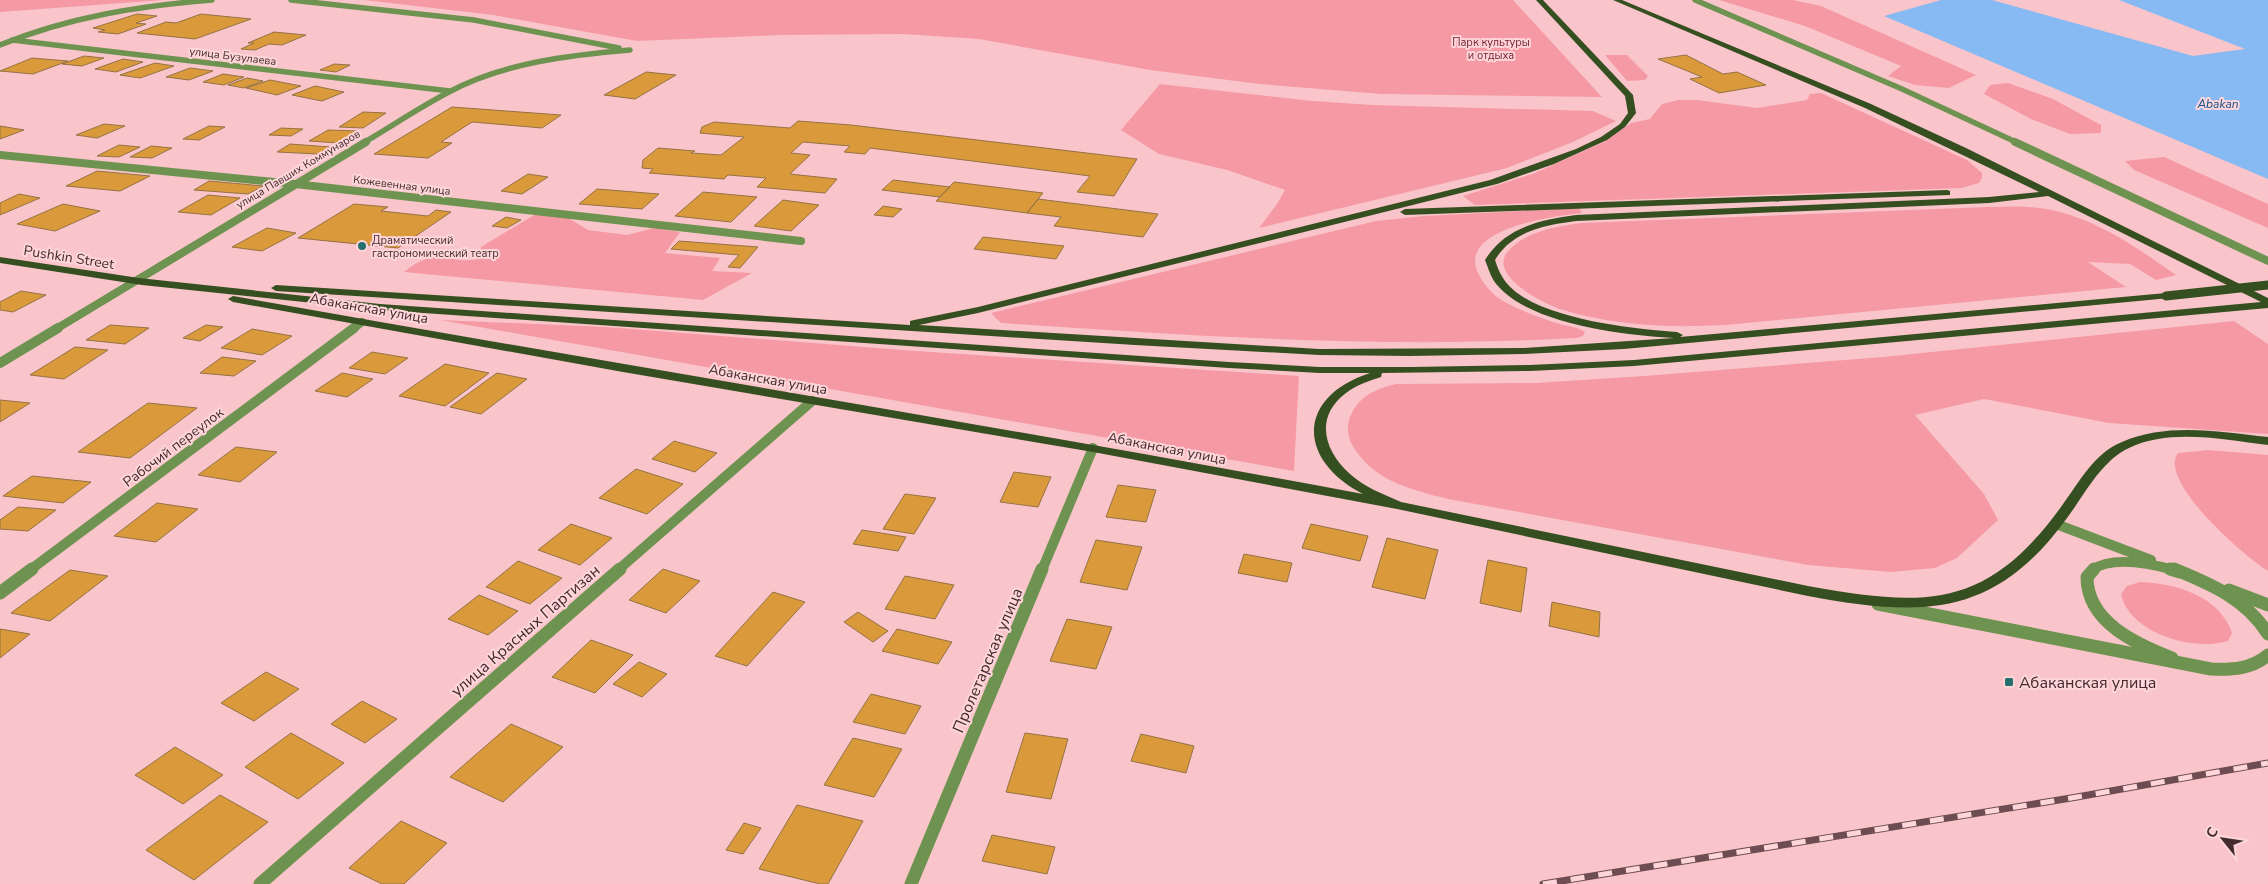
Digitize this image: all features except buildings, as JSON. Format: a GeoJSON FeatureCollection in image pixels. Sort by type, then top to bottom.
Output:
{"type":"FeatureCollection","features":[{"type":"Feature","properties":{"kind":"main road"},"geometry":{"type":"LineString","coordinates":[[899,326],[988,307],[1452,194],[1528,171],[1607,136],[1628,120],[1633,108],[1628,95],[1539,0]]}},
{"type":"Feature","properties":{"kind":"main road"},"geometry":{"type":"LineString","coordinates":[[1616,0],[1868,106],[2050,193],[2268,303]]}},
{"type":"Feature","properties":{"kind":"main road"},"geometry":{"type":"LineString","coordinates":[[1350,219],[1424,211],[1966,192],[2050,193]]}},
{"type":"Feature","properties":{"kind":"main road"},"geometry":{"type":"LineString","coordinates":[[1747,336],[1646,333],[1599,326],[1555,315],[1524,301],[1503,285],[1491,268],[1490,260],[1499,246],[1518,233],[1545,224],[1576,218],[1989,200],[2050,193]]}},
{"type":"Feature","properties":{"kind":"main road","name":"Pushkin Street"},"geometry":{"type":"LineString","coordinates":[[0,260],[134,281]]}},
{"type":"Feature","properties":{"kind":"main road"},"geometry":{"type":"LineString","coordinates":[[134,281],[380,307],[1133,360],[1320,370],[1530,368],[1634,363],[2200,312],[2268,303]]}},
{"type":"Feature","properties":{"kind":"main road"},"geometry":{"type":"LineString","coordinates":[[134,281],[394,294],[1136,342],[1328,352],[1524,351],[1747,336],[2268,285]]}},
{"type":"Feature","properties":{"kind":"main road","name":"Абаканская улица"},"geometry":{"type":"LineString","coordinates":[[134,281],[812,401],[1094,448],[1397,505]]}},
{"type":"Feature","properties":{"kind":"main road"},"geometry":{"type":"LineString","coordinates":[[1412,370],[1385,373],[1351,383],[1328,402],[1322,413],[1319,426],[1320,438],[1325,452],[1346,478],[1367,492],[1397,505],[1784,585],[1879,601],[1919,602],[1953,598],[1977,590],[2002,578],[2025,562],[2042,543],[2104,461],[2124,445],[2153,437],[2175,435],[2268,441]]}},
{"type":"Feature","properties":{"kind":"street"},"geometry":{"type":"LineString","coordinates":[[0,45],[72,19],[140,6],[212,0]]}},
{"type":"Feature","properties":{"kind":"street","name":"улица Павших Коммунаров"},"geometry":{"type":"LineString","coordinates":[[0,363],[450,91],[507,69],[574,55],[630,50],[474,20],[292,0]]}},
{"type":"Feature","properties":{"kind":"street"},"geometry":{"type":"LineString","coordinates":[[1695,0],[1902,89],[2268,261]]}},
{"type":"Feature","properties":{"kind":"street","name":"улица Бузулаева"},"geometry":{"type":"LineString","coordinates":[[12,40],[450,91]]}},
{"type":"Feature","properties":{"kind":"street","name":"Кожевенная улица"},"geometry":{"type":"LineString","coordinates":[[0,155],[295,184],[800,241]]}},
{"type":"Feature","properties":{"kind":"street","name":"Рабочий переулок"},"geometry":{"type":"LineString","coordinates":[[0,593],[362,322]]}},
{"type":"Feature","properties":{"kind":"street","name":"улица Красных Партизан"},"geometry":{"type":"LineString","coordinates":[[260,884],[812,401]]}},
{"type":"Feature","properties":{"kind":"street","name":"Пролетарская улица"},"geometry":{"type":"LineString","coordinates":[[911,884],[1094,448]]}},
{"type":"Feature","properties":{"kind":"street"},"geometry":{"type":"LineString","coordinates":[[2056,524],[2268,605]]}},
{"type":"Feature","properties":{"kind":"street"},"geometry":{"type":"LineString","coordinates":[[2180,572],[2145,563],[2105,564],[2090,574],[2086,582],[2086,589],[2096,609],[2126,635],[2170,657],[2207,667]]}},
{"type":"Feature","properties":{"kind":"street"},"geometry":{"type":"LineString","coordinates":[[2199,579],[2217,587],[2244,605],[2264,626],[2268,634]]}},
{"type":"Feature","properties":{"kind":"street"},"geometry":{"type":"LineString","coordinates":[[1784,585],[2141,657],[2207,667],[2268,667]]}},
{"type":"Feature","properties":{"kind":"street"},"geometry":{"type":"LineString","coordinates":[[2240,668],[2263,661],[2268,655]]}},
{"type":"Feature","properties":{"kind":"green space"},"geometry":{"type":"Polygon","coordinates":[[[0,0],[163,0],[0,12],[0,0]]]}},
{"type":"Feature","properties":{"kind":"green space","name":"Парк культуры и отдыха"},"geometry":{"type":"Polygon","coordinates":[[[364,0],[1513,0],[1602,97],[1382,94],[1259,84],[1150,70],[979,39],[903,34],[781,35],[637,41],[493,15],[364,0]]]}},
{"type":"Feature","properties":{"kind":"green space"},"geometry":{"type":"Polygon","coordinates":[[[1719,0],[1793,0],[1821,6],[1976,75],[1949,88],[1915,85],[1888,76],[1901,66],[1805,26],[1719,0]]]}},
{"type":"Feature","properties":{"kind":"green space"},"geometry":{"type":"Polygon","coordinates":[[[1605,55],[1627,55],[1648,76],[1645,80],[1627,81],[1605,55]]]}},
{"type":"Feature","properties":{"kind":"green space"},"geometry":{"type":"Polygon","coordinates":[[[2008,83],[2053,99],[2101,125],[2101,133],[2070,134],[2031,119],[1984,94],[1990,85],[2008,83]]]}},
{"type":"Feature","properties":{"kind":"green space"},"geometry":{"type":"Polygon","coordinates":[[[1160,84],[1313,101],[1373,105],[1593,111],[1616,121],[1573,142],[1507,168],[1259,228],[1285,190],[1227,170],[1159,154],[1121,130],[1160,84]]]}},
{"type":"Feature","properties":{"kind":"green space"},"geometry":{"type":"Polygon","coordinates":[[[1821,93],[1967,160],[1982,173],[1982,178],[1979,183],[1962,188],[1475,205],[1463,196],[1535,173],[1604,142],[1631,123],[1650,119],[1662,104],[1678,100],[1697,100],[1757,108],[1807,100],[1810,94],[1821,93]]]}},
{"type":"Feature","properties":{"kind":"green space"},"geometry":{"type":"Polygon","coordinates":[[[2164,157],[2268,204],[2268,228],[2134,170],[2125,161],[2164,157]]]}},
{"type":"Feature","properties":{"kind":"green space"},"geometry":{"type":"Polygon","coordinates":[[[1986,207],[2028,207],[2069,215],[2106,230],[2176,275],[2156,280],[2130,264],[2088,262],[2126,287],[1726,325],[1664,326],[1603,320],[1555,307],[1522,289],[1506,272],[1503,263],[1506,254],[1513,246],[1530,235],[1551,228],[1582,223],[1986,207]]]}},
{"type":"Feature","properties":{"kind":"green space"},"geometry":{"type":"Polygon","coordinates":[[[1579,208],[1582,213],[1532,221],[1495,235],[1482,245],[1475,258],[1480,277],[1496,296],[1510,305],[1531,314],[1585,332],[1583,336],[1577,338],[1433,342],[1289,340],[1001,323],[991,313],[1376,221],[1424,216],[1579,208]]]}},
{"type":"Feature","properties":{"kind":"green space"},"geometry":{"type":"Polygon","coordinates":[[[536,214],[565,216],[588,230],[627,235],[654,228],[680,232],[665,253],[720,258],[712,271],[752,273],[703,300],[404,272],[416,263],[435,257],[461,260],[483,258],[481,247],[536,214]]]}},
{"type":"Feature","properties":{"kind":"green space"},"geometry":{"type":"Polygon","coordinates":[[[440,320],[606,327],[916,351],[1299,376],[1294,471],[440,320]]]}},
{"type":"Feature","properties":{"kind":"green space"},"geometry":{"type":"Polygon","coordinates":[[[2234,321],[2268,344],[2268,434],[2109,423],[1984,399],[1915,415],[1984,494],[1998,520],[1957,558],[1935,568],[1891,572],[1808,565],[1448,499],[1409,488],[1374,470],[1353,447],[1348,433],[1348,424],[1354,408],[1363,398],[1382,388],[1396,384],[1536,383],[1644,376],[1883,357],[2234,321]]]}},
{"type":"Feature","properties":{"kind":"green space"},"geometry":{"type":"Polygon","coordinates":[[[2209,450],[2268,455],[2268,571],[2241,551],[2206,517],[2191,499],[2180,481],[2175,466],[2178,453],[2209,450]]]}},
{"type":"Feature","properties":{"kind":"green space"},"geometry":{"type":"Polygon","coordinates":[[[2140,582],[2167,585],[2195,594],[2207,601],[2226,620],[2232,633],[2228,641],[2214,644],[2198,644],[2164,636],[2149,629],[2126,608],[2121,594],[2127,586],[2140,582]]]}},
{"type":"Feature","properties":{"kind":"water","name":"Abakan"},"geometry":{"type":"Polygon","coordinates":[[[1941,0],[1992,0],[2193,56],[2245,49],[2119,0],[2268,0],[2268,179],[1884,16],[1941,0]]]}},
{"type":"Feature","properties":{"kind":"railway"},"geometry":{"type":"LineString","coordinates":[[1543,884],[2077,797],[2268,763]]}},
{"type":"Feature","properties":{"kind":"place","name":"Драматический гастрономический театр"},"geometry":{"type":"Point","coordinates":[362,246]}},
{"type":"Feature","properties":{"kind":"place","name":"Абаканская улица"},"geometry":{"type":"Point","coordinates":[2009,682]}}]}
